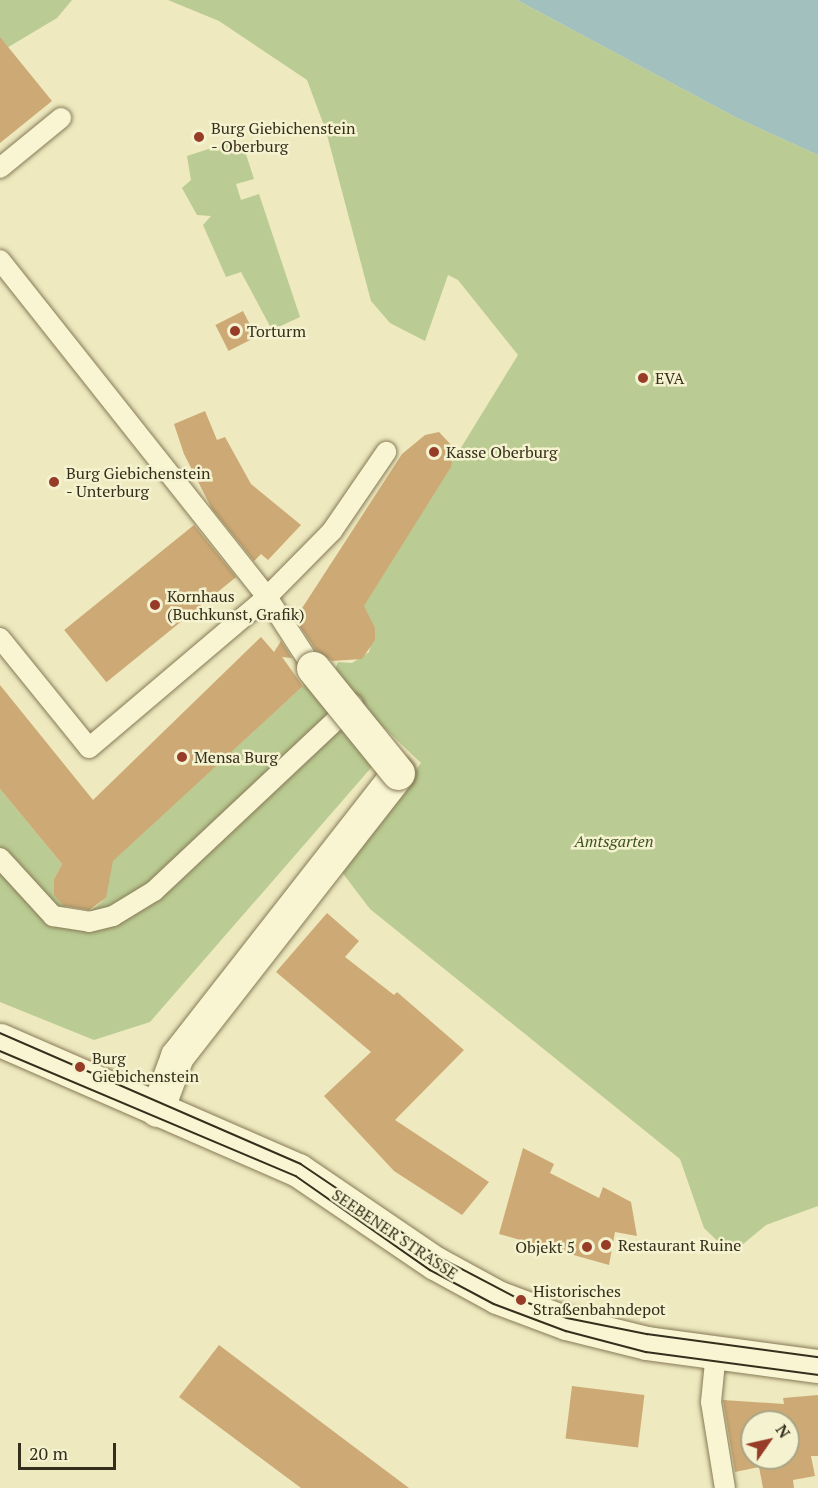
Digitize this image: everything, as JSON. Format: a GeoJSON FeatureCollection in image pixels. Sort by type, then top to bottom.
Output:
{"type":"FeatureCollection","features":[{"type":"Feature","properties":{"kind":"street"},"geometry":{"type":"LineString","coordinates":[[158,1110],[177,1056],[398,773],[313,668]]}},
{"type":"Feature","properties":{"kind":"street","name":"SEEBENER STRASSE"},"geometry":{"type":"LineString","coordinates":[[0,1040],[298,1170],[435,1263],[497,1297],[566,1323],[647,1343],[818,1366]]}},
{"type":"Feature","properties":{"kind":"lane"},"geometry":{"type":"LineString","coordinates":[[0,168],[61,118]]}},
{"type":"Feature","properties":{"kind":"lane"},"geometry":{"type":"LineString","coordinates":[[0,260],[267,597],[313,668]]}},
{"type":"Feature","properties":{"kind":"lane"},"geometry":{"type":"LineString","coordinates":[[0,638],[89,748],[267,597],[332,531],[386,452]]}},
{"type":"Feature","properties":{"kind":"lane"},"geometry":{"type":"LineString","coordinates":[[0,858],[53,916],[89,922],[113,916],[154,891],[356,703]]}},
{"type":"Feature","properties":{"kind":"lane"},"geometry":{"type":"LineString","coordinates":[[716,1352],[711,1402],[725,1488]]}},
{"type":"Feature","properties":{"kind":"green space"},"geometry":{"type":"Polygon","coordinates":[[[0,0],[72,0],[57,18],[0,52],[0,0]]]}},
{"type":"Feature","properties":{"kind":"green space","name":"Amtsgarten"},"geometry":{"type":"Polygon","coordinates":[[[168,0],[517,0],[737,118],[818,155],[818,1206],[766,1225],[731,1254],[704,1228],[680,1159],[370,909],[341,871],[421,763],[332,678],[338,662],[352,663],[369,652],[375,628],[360,612],[518,355],[458,280],[448,275],[425,341],[390,323],[371,301],[326,131],[307,80],[219,21],[168,0]]]}},
{"type":"Feature","properties":{"kind":"green space"},"geometry":{"type":"Polygon","coordinates":[[[230,142],[245,151],[254,179],[236,184],[241,200],[259,194],[300,317],[272,330],[241,272],[226,277],[203,225],[211,216],[197,215],[182,188],[191,180],[187,156],[230,142]]]}},
{"type":"Feature","properties":{"kind":"green space"},"geometry":{"type":"Polygon","coordinates":[[[313,668],[383,754],[150,1022],[94,1040],[0,1002],[0,789],[62,864],[54,879],[55,895],[68,910],[89,912],[106,898],[99,861],[115,858],[304,685],[300,679],[313,668]]]}},
{"type":"Feature","properties":{"kind":"water"},"geometry":{"type":"Polygon","coordinates":[[[517,0],[818,0],[818,155],[737,118],[517,0]]]}},
{"type":"Feature","properties":{"kind":"building"},"geometry":{"type":"Polygon","coordinates":[[[0,37],[52,101],[0,143],[0,37]]]}},
{"type":"Feature","properties":{"kind":"building","name":"Torturm"},"geometry":{"type":"Polygon","coordinates":[[[243,311],[256,337],[229,351],[215,325],[243,311]]]}},
{"type":"Feature","properties":{"kind":"building"},"geometry":{"type":"Polygon","coordinates":[[[205,411],[217,440],[225,437],[251,484],[301,525],[268,560],[261,554],[254,561],[212,509],[184,454],[174,424],[205,411]]]}},
{"type":"Feature","properties":{"kind":"building"},"geometry":{"type":"Polygon","coordinates":[[[439,432],[455,449],[451,467],[364,606],[375,628],[375,640],[362,659],[332,661],[316,650],[295,619],[402,454],[425,435],[439,432]]]}},
{"type":"Feature","properties":{"kind":"building","name":"Kornhaus (Buchkunst, Grafik)"},"geometry":{"type":"Polygon","coordinates":[[[194,525],[236,577],[106,682],[64,630],[194,525]]]}},
{"type":"Feature","properties":{"kind":"building"},"geometry":{"type":"Polygon","coordinates":[[[261,637],[274,652],[281,641],[292,658],[282,657],[303,686],[113,861],[106,898],[89,910],[64,906],[54,895],[54,879],[62,864],[0,789],[0,685],[93,800],[261,637]]]}},
{"type":"Feature","properties":{"kind":"building"},"geometry":{"type":"Polygon","coordinates":[[[327,913],[359,941],[345,957],[394,995],[397,992],[464,1050],[395,1120],[489,1182],[462,1215],[394,1171],[324,1096],[371,1052],[276,972],[327,913]]]}},
{"type":"Feature","properties":{"kind":"building"},"geometry":{"type":"Polygon","coordinates":[[[523,1148],[554,1164],[550,1173],[599,1198],[603,1187],[631,1202],[637,1236],[615,1232],[609,1265],[499,1234],[523,1148]]]}},
{"type":"Feature","properties":{"kind":"building"},"geometry":{"type":"Polygon","coordinates":[[[219,1345],[409,1488],[301,1488],[179,1397],[219,1345]]]}},
{"type":"Feature","properties":{"kind":"building"},"geometry":{"type":"Polygon","coordinates":[[[572,1386],[644,1395],[638,1448],[566,1439],[572,1386]]]}},
{"type":"Feature","properties":{"kind":"building"},"geometry":{"type":"Polygon","coordinates":[[[818,1395],[818,1456],[811,1456],[815,1476],[793,1480],[794,1488],[763,1488],[760,1470],[800,1470],[800,1410],[740,1410],[740,1470],[745,1470],[735,1472],[723,1400],[784,1404],[783,1398],[818,1395]]]}},
{"type":"Feature","properties":{"kind":"tram line"},"geometry":{"type":"LineString","coordinates":[[0,1033],[301,1164],[439,1257],[521,1300],[567,1318],[647,1334],[818,1357]]}},
{"type":"Feature","properties":{"kind":"tram line"},"geometry":{"type":"LineString","coordinates":[[0,1051],[296,1176],[430,1270],[494,1304],[566,1331],[646,1352],[818,1375]]}},
{"type":"Feature","properties":{"kind":"place","name":"Burg Giebichenstein - Oberburg"},"geometry":{"type":"Point","coordinates":[199,137]}},
{"type":"Feature","properties":{"kind":"place","name":"Torturm"},"geometry":{"type":"Point","coordinates":[235,331]}},
{"type":"Feature","properties":{"kind":"place","name":"EVA"},"geometry":{"type":"Point","coordinates":[643,378]}},
{"type":"Feature","properties":{"kind":"place","name":"Kasse Oberburg"},"geometry":{"type":"Point","coordinates":[434,452]}},
{"type":"Feature","properties":{"kind":"place","name":"Burg Giebichenstein - Unterburg"},"geometry":{"type":"Point","coordinates":[54,482]}},
{"type":"Feature","properties":{"kind":"place","name":"Kornhaus (Buchkunst, Grafik)"},"geometry":{"type":"Point","coordinates":[155,605]}},
{"type":"Feature","properties":{"kind":"place","name":"Mensa Burg"},"geometry":{"type":"Point","coordinates":[182,757]}},
{"type":"Feature","properties":{"kind":"place","name":"Burg Giebichenstein"},"geometry":{"type":"Point","coordinates":[80,1067]}},
{"type":"Feature","properties":{"kind":"place","name":"Restaurant Ruine"},"geometry":{"type":"Point","coordinates":[606,1245]}},
{"type":"Feature","properties":{"kind":"place","name":"Objekt 5"},"geometry":{"type":"Point","coordinates":[587,1247]}},
{"type":"Feature","properties":{"kind":"place","name":"Historisches Straßenbahndepot"},"geometry":{"type":"Point","coordinates":[521,1300]}}]}
